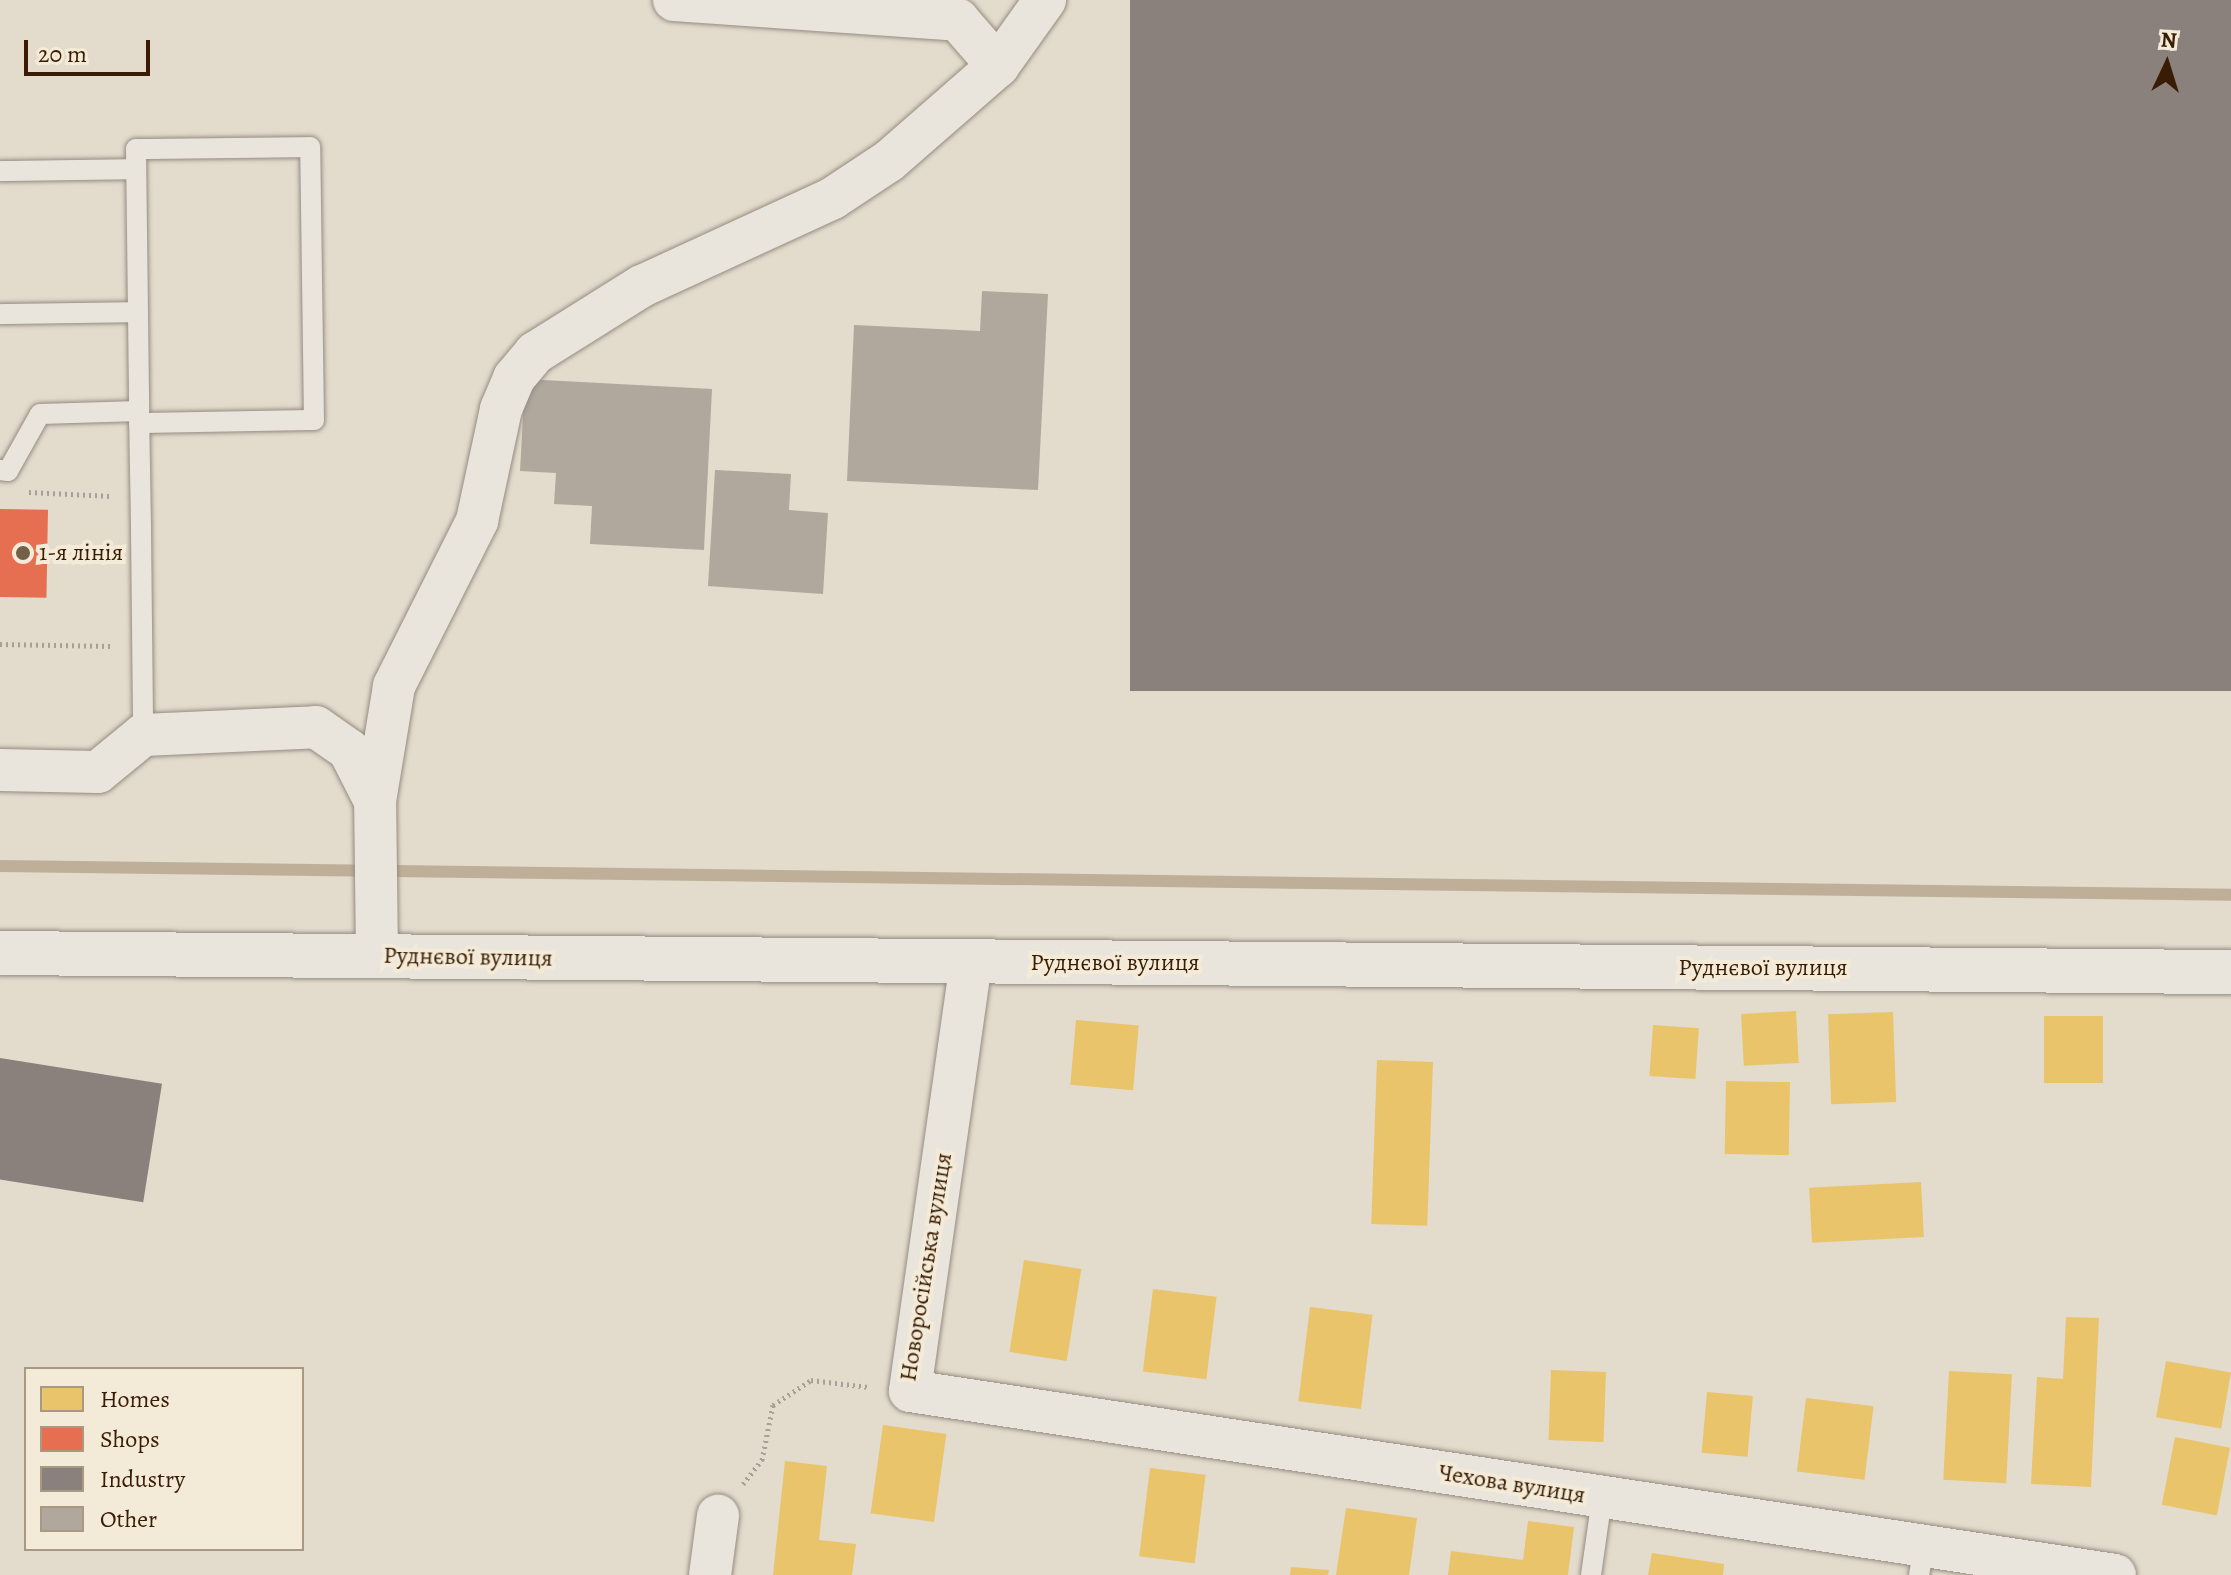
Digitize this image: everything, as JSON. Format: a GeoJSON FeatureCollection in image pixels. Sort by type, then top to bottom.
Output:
{"type":"FeatureCollection","features":[{"type":"Feature","properties":{"kind":"street"},"geometry":{"type":"LineString","coordinates":[[674,0],[958,20],[998,66]]}},
{"type":"Feature","properties":{"kind":"street"},"geometry":{"type":"LineString","coordinates":[[377,956],[375,801],[394,686],[477,521],[501,409],[514,378],[535,353],[642,286],[833,198],[889,161],[998,66],[1045,0]]}},
{"type":"Feature","properties":{"kind":"street"},"geometry":{"type":"LineString","coordinates":[[0,770],[98,772],[143,735],[316,727],[349,750],[375,801]]}},
{"type":"Feature","properties":{"kind":"street","name":"Руднєвої вулиця"},"geometry":{"type":"LineString","coordinates":[[0,953],[2231,972]]}},
{"type":"Feature","properties":{"kind":"street","name":"Новоросійська вулиця"},"geometry":{"type":"LineString","coordinates":[[910,1391],[971,962]]}},
{"type":"Feature","properties":{"kind":"street","name":"Чехова вулиця"},"geometry":{"type":"LineString","coordinates":[[910,1391],[1602,1498],[1921,1560],[2115,1575]]}},
{"type":"Feature","properties":{"kind":"street"},"geometry":{"type":"LineString","coordinates":[[710,1575],[718,1516]]}},
{"type":"Feature","properties":{"kind":"lane"},"geometry":{"type":"LineString","coordinates":[[0,470],[8,471],[40,414],[139,417],[314,420],[310,147],[136,149],[136,169],[138,312],[139,417],[143,735]]}},
{"type":"Feature","properties":{"kind":"lane"},"geometry":{"type":"LineString","coordinates":[[0,171],[136,169]]}},
{"type":"Feature","properties":{"kind":"lane"},"geometry":{"type":"LineString","coordinates":[[0,314],[138,312]]}},
{"type":"Feature","properties":{"kind":"lane"},"geometry":{"type":"LineString","coordinates":[[1591,1575],[1602,1498]]}},
{"type":"Feature","properties":{"kind":"path"},"geometry":{"type":"LineString","coordinates":[[22,491],[140,497]]}},
{"type":"Feature","properties":{"kind":"path"},"geometry":{"type":"LineString","coordinates":[[0,644],[142,646]]}},
{"type":"Feature","properties":{"kind":"path","name":"Новоросійська вулиця"},"geometry":{"type":"LineString","coordinates":[[718,1516],[762,1460],[773,1405],[811,1380],[910,1391]]}},
{"type":"Feature","properties":{"kind":"building: Homes"},"geometry":{"type":"Polygon","coordinates":[[[1796,1011],[1799,1063],[1744,1066],[1741,1014],[1796,1011]]]}},
{"type":"Feature","properties":{"kind":"building: Homes"},"geometry":{"type":"Polygon","coordinates":[[[1893,1012],[1896,1102],[1831,1104],[1828,1014],[1893,1012]]]}},
{"type":"Feature","properties":{"kind":"building: Homes"},"geometry":{"type":"Polygon","coordinates":[[[2044,1016],[2103,1016],[2103,1083],[2044,1083],[2044,1016]]]}},
{"type":"Feature","properties":{"kind":"building: Homes"},"geometry":{"type":"Polygon","coordinates":[[[1076,1020],[1139,1025],[1133,1090],[1070,1085],[1076,1020]]]}},
{"type":"Feature","properties":{"kind":"building: Homes"},"geometry":{"type":"Polygon","coordinates":[[[1653,1025],[1699,1028],[1695,1079],[1649,1076],[1653,1025]]]}},
{"type":"Feature","properties":{"kind":"building: Homes"},"geometry":{"type":"Polygon","coordinates":[[[1377,1060],[1433,1062],[1427,1226],[1371,1224],[1377,1060]]]}},
{"type":"Feature","properties":{"kind":"building: Homes"},"geometry":{"type":"Polygon","coordinates":[[[1726,1081],[1790,1082],[1789,1155],[1725,1154],[1726,1081]]]}},
{"type":"Feature","properties":{"kind":"building: Homes"},"geometry":{"type":"Polygon","coordinates":[[[1921,1182],[1924,1237],[1812,1243],[1809,1188],[1921,1182]]]}},
{"type":"Feature","properties":{"kind":"building: Homes"},"geometry":{"type":"Polygon","coordinates":[[[1024,1260],[1081,1269],[1067,1361],[1009,1352],[1024,1260]]]}},
{"type":"Feature","properties":{"kind":"building: Homes"},"geometry":{"type":"Polygon","coordinates":[[[1153,1289],[1217,1297],[1206,1379],[1143,1371],[1153,1289]]]}},
{"type":"Feature","properties":{"kind":"building: Homes"},"geometry":{"type":"Polygon","coordinates":[[[1310,1307],[1373,1315],[1361,1409],[1298,1401],[1310,1307]]]}},
{"type":"Feature","properties":{"kind":"building: Homes"},"geometry":{"type":"Polygon","coordinates":[[[2066,1317],[2099,1318],[2091,1487],[2031,1484],[2037,1377],[2063,1379],[2066,1317]]]}},
{"type":"Feature","properties":{"kind":"building: Homes"},"geometry":{"type":"Polygon","coordinates":[[[2166,1361],[2231,1372],[2221,1429],[2156,1417],[2166,1361]]]}},
{"type":"Feature","properties":{"kind":"building: Homes"},"geometry":{"type":"Polygon","coordinates":[[[1551,1370],[1606,1372],[1604,1442],[1549,1440],[1551,1370]]]}},
{"type":"Feature","properties":{"kind":"building: Homes"},"geometry":{"type":"Polygon","coordinates":[[[1949,1371],[2012,1374],[2006,1483],[1943,1480],[1949,1371]]]}},
{"type":"Feature","properties":{"kind":"building: Homes"},"geometry":{"type":"Polygon","coordinates":[[[1707,1392],[1753,1396],[1748,1457],[1702,1453],[1707,1392]]]}},
{"type":"Feature","properties":{"kind":"building: Homes"},"geometry":{"type":"Polygon","coordinates":[[[1806,1398],[1873,1406],[1864,1480],[1797,1471],[1806,1398]]]}},
{"type":"Feature","properties":{"kind":"building: Homes"},"geometry":{"type":"Polygon","coordinates":[[[883,1425],[946,1434],[934,1522],[871,1513],[883,1425]]]}},
{"type":"Feature","properties":{"kind":"building: Homes"},"geometry":{"type":"Polygon","coordinates":[[[2175,1437],[2230,1448],[2217,1515],[2162,1505],[2175,1437]]]}},
{"type":"Feature","properties":{"kind":"building: Homes"},"geometry":{"type":"Polygon","coordinates":[[[785,1461],[827,1466],[819,1540],[856,1544],[852,1575],[773,1575],[785,1461]]]}},
{"type":"Feature","properties":{"kind":"building: Homes"},"geometry":{"type":"Polygon","coordinates":[[[1150,1468],[1206,1475],[1195,1563],[1139,1556],[1150,1468]]]}},
{"type":"Feature","properties":{"kind":"building: Homes"},"geometry":{"type":"Polygon","coordinates":[[[1346,1508],[1417,1518],[1409,1575],[1336,1575],[1346,1508]]]}},
{"type":"Feature","properties":{"kind":"building: Homes"},"geometry":{"type":"Polygon","coordinates":[[[1528,1521],[1574,1527],[1568,1575],[1448,1575],[1451,1551],[1523,1560],[1528,1521]]]}},
{"type":"Feature","properties":{"kind":"building: Homes"},"geometry":{"type":"Polygon","coordinates":[[[1652,1553],[1724,1564],[1723,1575],[1648,1575],[1652,1553]]]}},
{"type":"Feature","properties":{"kind":"building: Homes"},"geometry":{"type":"Polygon","coordinates":[[[1291,1567],[1329,1570],[1328,1575],[1290,1575],[1291,1567]]]}},
{"type":"Feature","properties":{"kind":"building: Shops","name":"1-я лінія"},"geometry":{"type":"Polygon","coordinates":[[[0,509],[48,510],[46,598],[0,597],[0,509]]]}},
{"type":"Feature","properties":{"kind":"building: Industry"},"geometry":{"type":"Polygon","coordinates":[[[1130,0],[2231,0],[2231,691],[1130,691],[1130,0]]]}},
{"type":"Feature","properties":{"kind":"building: Industry"},"geometry":{"type":"Polygon","coordinates":[[[0,1058],[162,1084],[143,1202],[0,1179],[0,1058]]]}},
{"type":"Feature","properties":{"kind":"building: Other"},"geometry":{"type":"Polygon","coordinates":[[[982,291],[1048,294],[1038,490],[847,481],[854,325],[980,331],[982,291]]]}},
{"type":"Feature","properties":{"kind":"building: Other"},"geometry":{"type":"Polygon","coordinates":[[[525,379],[712,389],[704,550],[590,544],[592,506],[554,504],[556,473],[520,471],[525,379]]]}},
{"type":"Feature","properties":{"kind":"building: Other"},"geometry":{"type":"Polygon","coordinates":[[[715,470],[791,474],[789,510],[828,513],[823,594],[708,586],[715,470]]]}},
{"type":"Feature","properties":{"kind":"waterway"},"geometry":{"type":"LineString","coordinates":[[0,866],[2231,895]]}},
{"type":"Feature","properties":{"kind":"place","name":"1-я лінія"},"geometry":{"type":"Point","coordinates":[23,553]}}]}
